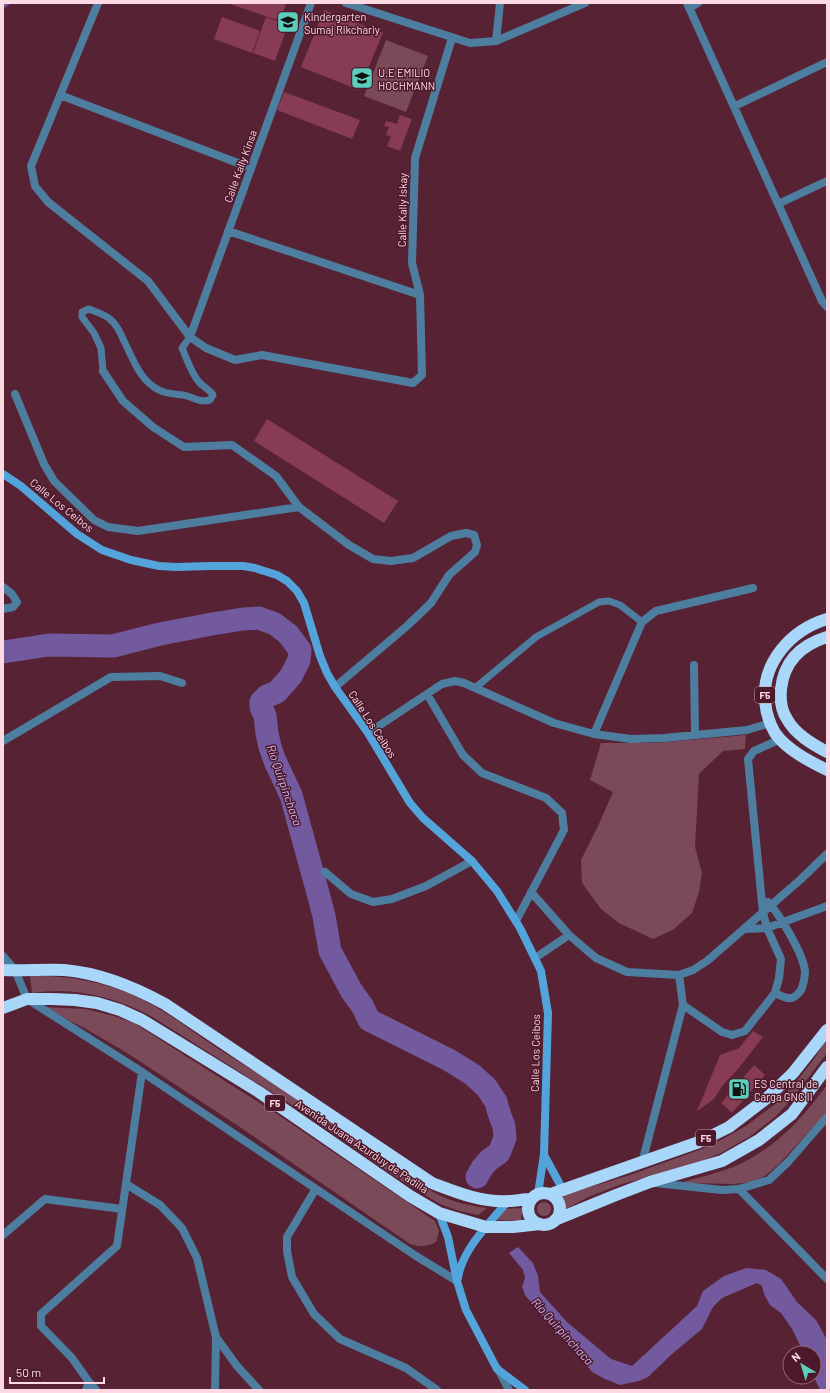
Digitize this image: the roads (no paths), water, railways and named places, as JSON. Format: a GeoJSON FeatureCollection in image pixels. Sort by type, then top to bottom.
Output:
{"type":"FeatureCollection","features":[{"type":"Feature","properties":{"kind":"highway","name":"F5"},"geometry":{"type":"LineString","coordinates":[[827,619],[814,624],[791,639],[776,656],[771,666],[765,694],[766,710],[775,733],[792,749],[827,770]]}},
{"type":"Feature","properties":{"kind":"highway","name":"F5"},"geometry":{"type":"LineString","coordinates":[[827,636],[807,646],[791,660],[782,678],[781,706],[786,719],[794,729],[811,743],[827,752]]}},
{"type":"Feature","properties":{"kind":"highway","name":"Avenida Juana Azurduy de Padilla"},"geometry":{"type":"LineString","coordinates":[[9,970],[64,970],[92,974],[144,992],[165,1004],[432,1183],[472,1197],[497,1201],[508,1201],[534,1196]]}},
{"type":"Feature","properties":{"kind":"highway","name":"Avenida Juana Azurduy de Padilla"},"geometry":{"type":"LineString","coordinates":[[3,1008],[27,1000],[75,1000],[97,1003],[120,1010],[142,1020],[259,1092],[410,1196],[439,1213],[486,1227],[513,1227],[540,1224]]}},
{"type":"Feature","properties":{"kind":"highway","name":"F5"},"geometry":{"type":"LineString","coordinates":[[534,1196],[545,1192],[551,1194],[642,1163],[699,1142],[729,1126],[767,1098],[793,1073],[827,1030]]}},
{"type":"Feature","properties":{"kind":"highway","name":"F5"},"geometry":{"type":"LineString","coordinates":[[540,1224],[546,1225],[616,1194],[650,1182],[722,1161],[759,1140],[792,1114],[827,1067]]}},
{"type":"Feature","properties":{"kind":"highway"},"geometry":{"type":"LineString","coordinates":[[551,1194],[558,1201],[560,1206],[560,1211],[555,1220]]}},
{"type":"Feature","properties":{"kind":"highway"},"geometry":{"type":"LineString","coordinates":[[534,1196],[528,1203],[528,1214],[531,1219],[540,1224]]}},
{"type":"Feature","properties":{"kind":"street"},"geometry":{"type":"LineString","coordinates":[[98,3],[31,166],[35,186],[48,202],[148,281],[190,337]]}},
{"type":"Feature","properties":{"kind":"street","name":"Calle Kally Kinsa"},"geometry":{"type":"LineString","coordinates":[[190,337],[311,3]]}},
{"type":"Feature","properties":{"kind":"street"},"geometry":{"type":"LineString","coordinates":[[346,3],[363,6],[470,43],[496,42],[585,3]]}},
{"type":"Feature","properties":{"kind":"street"},"geometry":{"type":"LineString","coordinates":[[496,42],[500,3]]}},
{"type":"Feature","properties":{"kind":"street"},"geometry":{"type":"LineString","coordinates":[[698,3],[688,5],[822,301],[827,307]]}},
{"type":"Feature","properties":{"kind":"street","name":"Calle Kally Iskay"},"geometry":{"type":"LineString","coordinates":[[190,337],[206,348],[235,360],[262,355],[414,383],[422,375],[420,295],[412,264],[415,158],[452,38]]}},
{"type":"Feature","properties":{"kind":"street"},"geometry":{"type":"LineString","coordinates":[[735,106],[827,62]]}},
{"type":"Feature","properties":{"kind":"street"},"geometry":{"type":"LineString","coordinates":[[60,95],[251,168]]}},
{"type":"Feature","properties":{"kind":"street"},"geometry":{"type":"LineString","coordinates":[[778,204],[827,181]]}},
{"type":"Feature","properties":{"kind":"street"},"geometry":{"type":"LineString","coordinates":[[228,231],[420,295]]}},
{"type":"Feature","properties":{"kind":"street"},"geometry":{"type":"LineString","coordinates":[[103,371],[123,401],[153,427],[184,447],[232,446],[276,476],[299,507],[349,545],[374,559],[390,561],[412,558],[451,536],[466,533],[474,535],[477,545],[475,552],[449,575],[431,604],[336,687]]}},
{"type":"Feature","properties":{"kind":"street"},"geometry":{"type":"LineString","coordinates":[[15,394],[44,464],[54,481],[94,520],[108,526],[138,531],[299,507]]}},
{"type":"Feature","properties":{"kind":"street","name":"Calle Los Ceibos"},"geometry":{"type":"LineString","coordinates":[[3,474],[21,486],[77,534],[102,550],[131,560],[159,566],[243,566],[277,575],[287,581],[297,591],[304,603],[320,656],[327,673],[368,733],[410,803],[423,818],[472,861],[497,892],[516,921],[541,971],[548,1013],[544,1154],[534,1196]]}},
{"type":"Feature","properties":{"kind":"street"},"geometry":{"type":"LineString","coordinates":[[3,587],[12,594],[17,602],[13,607],[3,609]]}},
{"type":"Feature","properties":{"kind":"street"},"geometry":{"type":"LineString","coordinates":[[594,734],[642,622],[656,611],[753,588]]}},
{"type":"Feature","properties":{"kind":"street"},"geometry":{"type":"LineString","coordinates":[[694,665],[695,734]]}},
{"type":"Feature","properties":{"kind":"street"},"geometry":{"type":"LineString","coordinates":[[3,741],[111,677],[160,676],[182,683]]}},
{"type":"Feature","properties":{"kind":"street"},"geometry":{"type":"LineString","coordinates":[[368,733],[442,684],[455,681],[475,688],[554,723],[594,734],[631,739],[664,738],[747,730],[770,723]]}},
{"type":"Feature","properties":{"kind":"street"},"geometry":{"type":"LineString","coordinates":[[427,694],[463,755],[482,773],[546,798],[562,813],[564,830],[516,921]]}},
{"type":"Feature","properties":{"kind":"street"},"geometry":{"type":"LineString","coordinates":[[683,1005],[722,1032],[732,1035],[746,1031],[775,993],[780,978],[781,959],[767,928],[763,913],[748,759],[754,751],[781,739]]}},
{"type":"Feature","properties":{"kind":"street"},"geometry":{"type":"LineString","coordinates":[[531,892],[569,935],[596,958],[626,972],[679,975],[693,970],[706,961],[745,929],[827,854]]}},
{"type":"Feature","properties":{"kind":"street"},"geometry":{"type":"LineString","coordinates":[[325,872],[350,894],[373,902],[392,899],[426,886],[472,861]]}},
{"type":"Feature","properties":{"kind":"street"},"geometry":{"type":"LineString","coordinates":[[761,894],[784,922],[802,961],[805,972],[802,988],[793,998],[789,999],[775,993]]}},
{"type":"Feature","properties":{"kind":"street"},"geometry":{"type":"LineString","coordinates":[[745,929],[767,928],[827,906]]}},
{"type":"Feature","properties":{"kind":"street"},"geometry":{"type":"LineString","coordinates":[[535,958],[569,935]]}},
{"type":"Feature","properties":{"kind":"street"},"geometry":{"type":"LineString","coordinates":[[3,956],[9,970],[27,1000],[142,1072],[315,1190],[457,1281]]}},
{"type":"Feature","properties":{"kind":"street"},"geometry":{"type":"LineString","coordinates":[[642,1163],[683,1005],[679,975]]}},
{"type":"Feature","properties":{"kind":"street"},"geometry":{"type":"LineString","coordinates":[[96,1390],[72,1358],[41,1326],[41,1314],[117,1246],[142,1072]]}},
{"type":"Feature","properties":{"kind":"street"},"geometry":{"type":"LineString","coordinates":[[650,1182],[722,1190],[739,1189],[769,1180],[788,1162],[827,1117]]}},
{"type":"Feature","properties":{"kind":"street","name":"Calle Los Ceibos"},"geometry":{"type":"LineString","coordinates":[[544,1154],[563,1190]]}},
{"type":"Feature","properties":{"kind":"street"},"geometry":{"type":"LineString","coordinates":[[126,1184],[160,1205],[182,1228],[197,1258],[216,1337],[215,1390]]}},
{"type":"Feature","properties":{"kind":"street"},"geometry":{"type":"LineString","coordinates":[[739,1189],[827,1279]]}},
{"type":"Feature","properties":{"kind":"street"},"geometry":{"type":"LineString","coordinates":[[315,1190],[287,1237],[287,1251],[292,1277],[295,1283],[314,1314],[340,1339],[406,1368],[436,1390]]}},
{"type":"Feature","properties":{"kind":"street"},"geometry":{"type":"LineString","coordinates":[[3,1235],[45,1199],[122,1209]]}},
{"type":"Feature","properties":{"kind":"street"},"geometry":{"type":"LineString","coordinates":[[457,1281],[459,1269],[470,1250],[486,1227],[508,1201]]}},
{"type":"Feature","properties":{"kind":"street"},"geometry":{"type":"LineString","coordinates":[[439,1213],[448,1237],[457,1281],[466,1310],[509,1390]]}},
{"type":"Feature","properties":{"kind":"street"},"geometry":{"type":"LineString","coordinates":[[216,1337],[237,1366],[259,1390]]}},
{"type":"Feature","properties":{"kind":"street"},"geometry":{"type":"LineString","coordinates":[[497,1369],[525,1390]]}},
{"type":"Feature","properties":{"kind":"street"},"geometry":{"type":"LineString","coordinates":[[86,1390],[89,1382]]}},
{"type":"Feature","properties":{"kind":"lane"},"geometry":{"type":"LineString","coordinates":[[103,371],[101,348],[94,333],[82,317],[82,312],[90,309],[111,320],[117,328],[139,371],[147,381],[159,390],[171,394],[186,396],[203,402],[210,400],[213,395],[194,376],[182,348],[190,337]]}},
{"type":"Feature","properties":{"kind":"lane"},"geometry":{"type":"LineString","coordinates":[[475,688],[536,636],[599,602],[609,601],[620,605],[642,622]]}},
{"type":"Feature","properties":{"kind":"water"},"geometry":{"type":"Polygon","coordinates":[[[518,1247],[533,1263],[538,1276],[540,1292],[567,1322],[611,1359],[632,1366],[697,1306],[703,1291],[724,1276],[746,1268],[766,1270],[781,1279],[797,1302],[816,1320],[827,1340],[827,1390],[820,1390],[818,1385],[822,1385],[822,1345],[800,1345],[792,1329],[781,1313],[770,1305],[764,1294],[762,1286],[757,1283],[722,1298],[713,1307],[702,1329],[672,1354],[648,1377],[639,1381],[620,1385],[605,1379],[592,1372],[573,1348],[557,1333],[525,1295],[522,1287],[525,1278],[523,1270],[509,1253],[518,1247]]]}},
{"type":"Feature","properties":{"kind":"waterway"},"geometry":{"type":"LineString","coordinates":[[3,6],[8,3]]}},
{"type":"Feature","properties":{"kind":"waterway","name":"Río Quirpinchaca"},"geometry":{"type":"LineString","coordinates":[[3,652],[49,645],[113,646],[160,634],[243,619],[259,618],[275,624],[288,634],[300,650],[299,660],[291,676],[277,692],[267,696],[261,702],[261,707],[265,716],[270,747],[291,795],[324,916],[330,951],[369,1020],[449,1060],[473,1075],[487,1088],[496,1102],[504,1126],[505,1138],[499,1153],[489,1160],[477,1177]]}},
{"type":"Feature","properties":{"kind":"place","name":"Kindergarten Sumaj Rikchariy"},"geometry":{"type":"Point","coordinates":[288,22]}},
{"type":"Feature","properties":{"kind":"place","name":"U.E EMILIO HOCHMANN"},"geometry":{"type":"Point","coordinates":[362,78]}},
{"type":"Feature","properties":{"kind":"place","name":"ES Central de Carga GNC II"},"geometry":{"type":"Point","coordinates":[739,1089]}}]}
